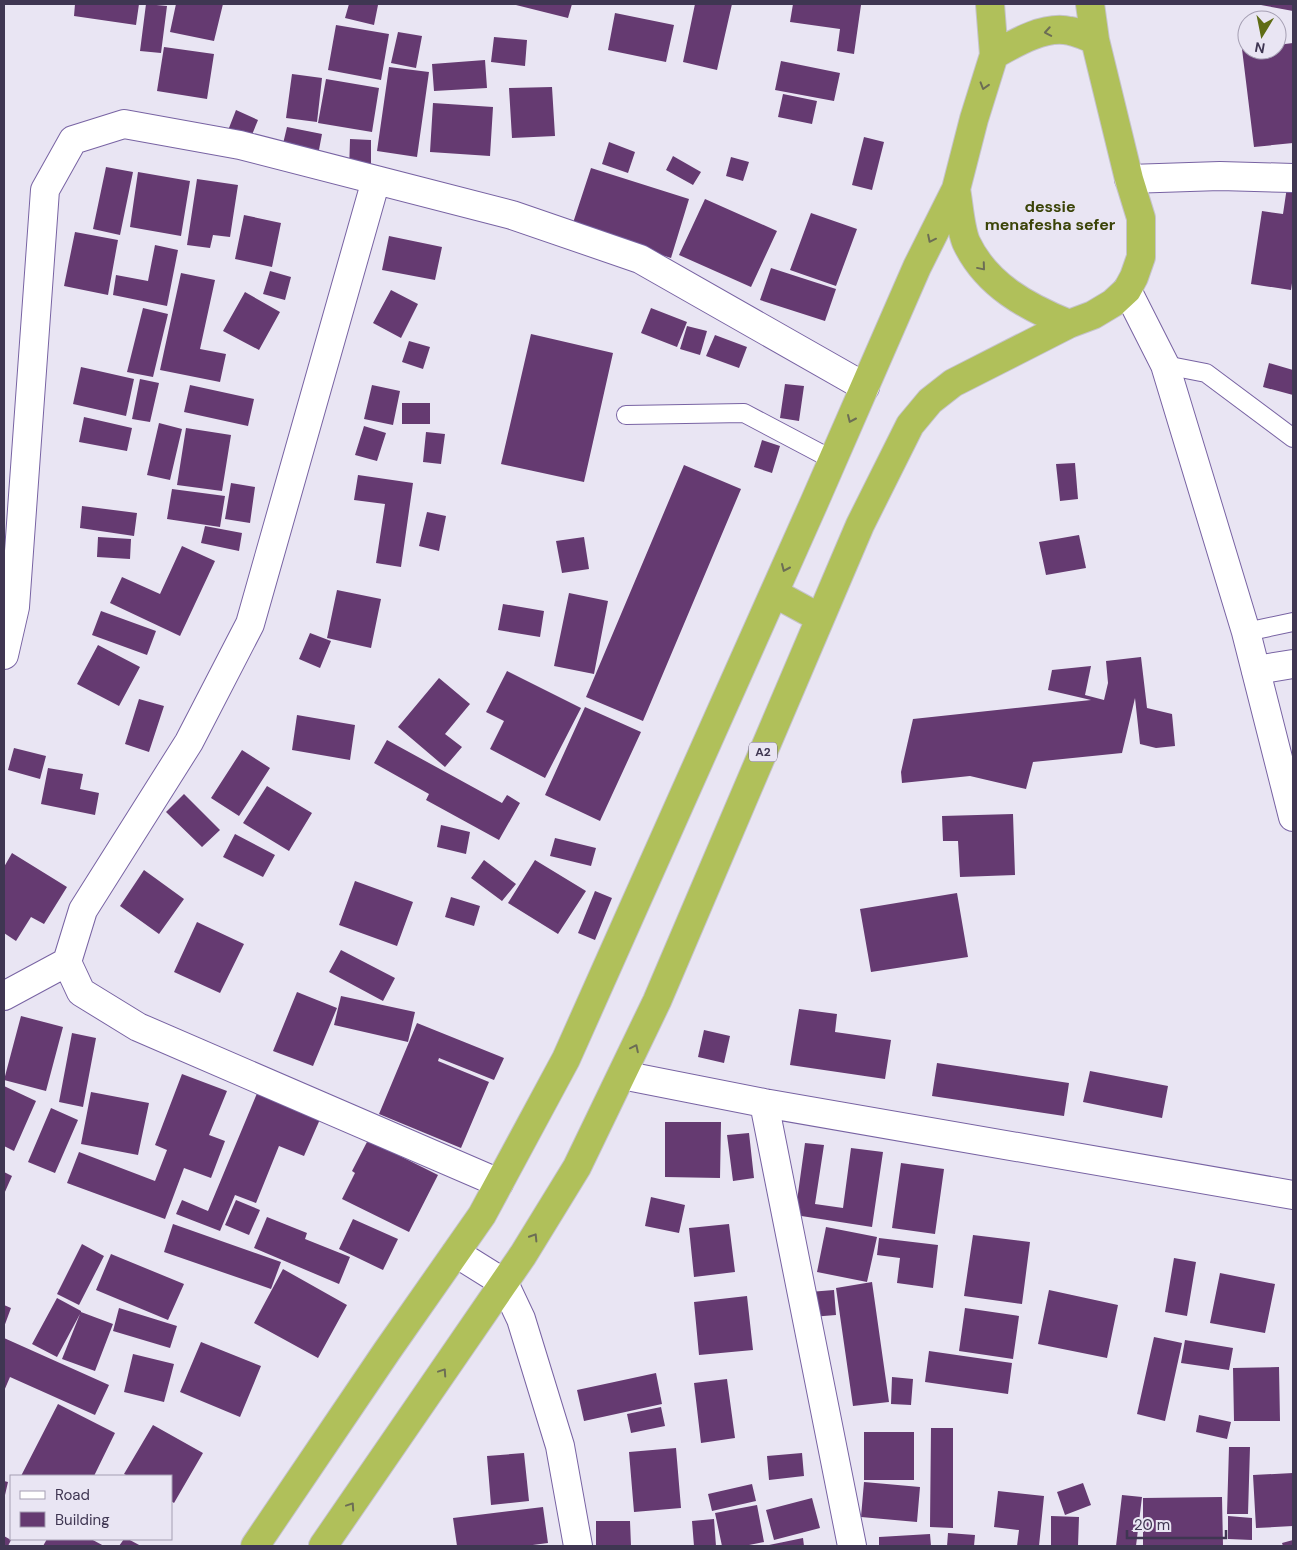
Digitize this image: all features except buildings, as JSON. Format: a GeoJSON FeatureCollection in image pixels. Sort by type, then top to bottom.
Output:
{"type":"FeatureCollection","features":[{"type":"Feature","properties":{"kind":"highway"},"geometry":{"type":"LineString","coordinates":[[255,1546],[387,1350],[482,1215],[566,1059],[917,267],[956,189],[974,119],[994,55],[990,4]]}},
{"type":"Feature","properties":{"kind":"highway","name":"A2"},"geometry":{"type":"LineString","coordinates":[[323,1546],[523,1255],[577,1166],[657,1001],[860,525],[910,425],[930,401],[953,383],[1069,324],[1093,315],[1113,303],[1126,290],[1134,277],[1140,257],[1142,241],[1141,218],[1129,179],[1095,40],[1090,4]]}},
{"type":"Feature","properties":{"kind":"highway"},"geometry":{"type":"LineString","coordinates":[[994,55],[1030,35],[1057,30],[1070,30],[1095,40]]}},
{"type":"Feature","properties":{"kind":"highway"},"geometry":{"type":"LineString","coordinates":[[956,189],[966,240],[977,262],[997,284],[1019,300],[1069,324]]}},
{"type":"Feature","properties":{"kind":"highway"},"geometry":{"type":"LineString","coordinates":[[774,592],[820,618]]}},
{"type":"Feature","properties":{"kind":"street"},"geometry":{"type":"LineString","coordinates":[[4,655],[15,607],[45,190],[73,140],[124,124],[240,144],[512,215],[640,259],[865,387]]}},
{"type":"Feature","properties":{"kind":"street"},"geometry":{"type":"LineString","coordinates":[[1129,179],[1220,176],[1293,178]]}},
{"type":"Feature","properties":{"kind":"street"},"geometry":{"type":"LineString","coordinates":[[376,180],[250,624],[189,742],[83,910],[67,962],[81,992],[138,1027],[499,1183]]}},
{"type":"Feature","properties":{"kind":"street"},"geometry":{"type":"LineString","coordinates":[[1126,290],[1165,365],[1246,632],[1293,818]]}},
{"type":"Feature","properties":{"kind":"street"},"geometry":{"type":"LineString","coordinates":[[1256,670],[1293,664]]}},
{"type":"Feature","properties":{"kind":"street"},"geometry":{"type":"LineString","coordinates":[[4,996],[67,962]]}},
{"type":"Feature","properties":{"kind":"street"},"geometry":{"type":"LineString","coordinates":[[622,1075],[764,1103],[1293,1195]]}},
{"type":"Feature","properties":{"kind":"street"},"geometry":{"type":"LineString","coordinates":[[764,1103],[852,1546]]}},
{"type":"Feature","properties":{"kind":"street"},"geometry":{"type":"LineString","coordinates":[[456,1253],[504,1283],[522,1318],[560,1446],[578,1546]]}},
{"type":"Feature","properties":{"kind":"lane"},"geometry":{"type":"LineString","coordinates":[[1165,365],[1206,373],[1293,438]]}},
{"type":"Feature","properties":{"kind":"lane"},"geometry":{"type":"LineString","coordinates":[[626,415],[744,413],[833,460]]}},
{"type":"Feature","properties":{"kind":"lane"},"geometry":{"type":"LineString","coordinates":[[1246,632],[1293,622]]}},
{"type":"Feature","properties":{"kind":"district","name":"dessie menafesha sefer"},"geometry":{"type":"Point","coordinates":[1050,215]}}]}
